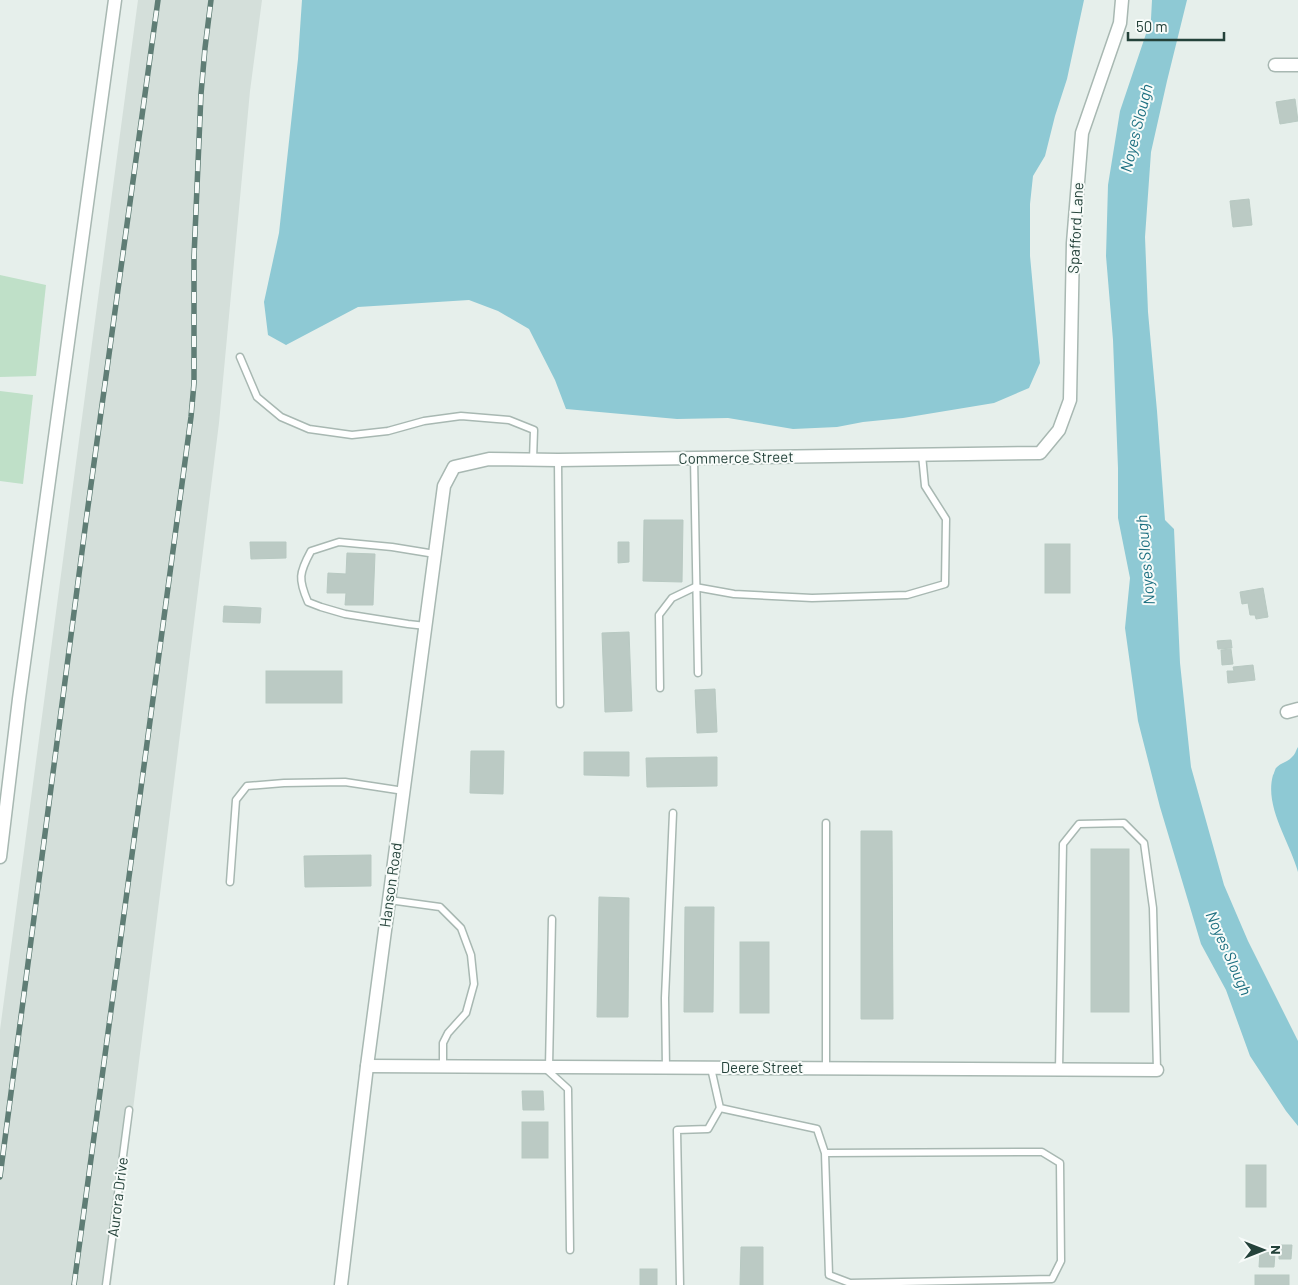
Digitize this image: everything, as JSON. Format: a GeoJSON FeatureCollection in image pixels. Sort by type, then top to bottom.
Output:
{"type":"FeatureCollection","features":[{"type":"Feature","properties":{"kind":"street"},"geometry":{"type":"LineString","coordinates":[[0,857],[18,699],[115,0]]}},
{"type":"Feature","properties":{"kind":"street","name":"Spafford Lane"},"geometry":{"type":"LineString","coordinates":[[1040,454],[1060,430],[1070,400],[1073,243],[1082,133],[1120,23],[1122,0]]}},
{"type":"Feature","properties":{"kind":"street"},"geometry":{"type":"LineString","coordinates":[[1275,65],[1298,65]]}},
{"type":"Feature","properties":{"kind":"street","name":"Commerce Street"},"geometry":{"type":"LineString","coordinates":[[444,486],[454,467],[488,459],[558,460],[1040,454]]}},
{"type":"Feature","properties":{"kind":"street","name":"Hanson Road"},"geometry":{"type":"LineString","coordinates":[[341,1285],[367,1066],[444,486]]}},
{"type":"Feature","properties":{"kind":"street","name":"Deere Street"},"geometry":{"type":"LineString","coordinates":[[367,1066],[1158,1070]]}},
{"type":"Feature","properties":{"kind":"lane"},"geometry":{"type":"LineString","coordinates":[[240,357],[257,397],[281,417],[309,429],[352,434],[388,431],[424,421],[461,416],[509,420],[534,430],[533,460]]}},
{"type":"Feature","properties":{"kind":"lane"},"geometry":{"type":"LineString","coordinates":[[660,688],[659,615],[672,598],[696,588],[734,594],[812,598],[906,595],[945,584],[946,519],[925,486],[922,455]]}},
{"type":"Feature","properties":{"kind":"lane"},"geometry":{"type":"LineString","coordinates":[[694,458],[698,673]]}},
{"type":"Feature","properties":{"kind":"lane"},"geometry":{"type":"LineString","coordinates":[[558,460],[560,704]]}},
{"type":"Feature","properties":{"kind":"lane"},"geometry":{"type":"LineString","coordinates":[[426,626],[345,614],[308,602],[302,587],[302,568],[311,551],[338,542],[392,547],[435,554]]}},
{"type":"Feature","properties":{"kind":"lane"},"geometry":{"type":"LineString","coordinates":[[230,882],[236,800],[247,786],[345,782],[404,791]]}},
{"type":"Feature","properties":{"kind":"lane"},"geometry":{"type":"LineString","coordinates":[[666,1068],[665,998],[674,813]]}},
{"type":"Feature","properties":{"kind":"lane"},"geometry":{"type":"LineString","coordinates":[[1059,1070],[1062,844],[1079,824],[1124,822],[1144,844],[1151,890],[1158,1070]]}},
{"type":"Feature","properties":{"kind":"lane"},"geometry":{"type":"LineString","coordinates":[[826,823],[826,1069]]}},
{"type":"Feature","properties":{"kind":"lane"},"geometry":{"type":"LineString","coordinates":[[389,900],[440,907],[461,928],[471,954],[474,984],[466,1013],[448,1033],[443,1043],[443,1067]]}},
{"type":"Feature","properties":{"kind":"lane"},"geometry":{"type":"LineString","coordinates":[[552,919],[547,1067],[568,1089],[570,1250]]}},
{"type":"Feature","properties":{"kind":"lane"},"geometry":{"type":"LineString","coordinates":[[680,1285],[677,1130],[708,1129],[720,1108],[711,1068]]}},
{"type":"Feature","properties":{"kind":"lane"},"geometry":{"type":"LineString","coordinates":[[720,1108],[817,1129],[825,1153],[829,1275],[850,1284],[1052,1279],[1062,1262],[1060,1163],[1042,1152],[825,1153]]}},
{"type":"Feature","properties":{"kind":"lane","name":"Aurora Drive"},"geometry":{"type":"LineString","coordinates":[[106,1285],[129,1110]]}},
{"type":"Feature","properties":{"kind":"shaded area"},"geometry":{"type":"Polygon","coordinates":[[[138,0],[262,0],[250,91],[219,423],[111,1285],[0,1285],[0,1030],[138,0]]]}},
{"type":"Feature","properties":{"kind":"green space"},"geometry":{"type":"Polygon","coordinates":[[[0,275],[46,285],[36,376],[0,377],[0,275]]]}},
{"type":"Feature","properties":{"kind":"green space"},"geometry":{"type":"Polygon","coordinates":[[[0,391],[33,395],[23,484],[0,481],[0,391]]]}},
{"type":"Feature","properties":{"kind":"water"},"geometry":{"type":"Polygon","coordinates":[[[302,0],[1084,0],[1067,79],[1045,156],[1033,176],[1030,204],[1030,256],[1040,363],[1029,388],[994,403],[837,427],[793,429],[728,418],[677,419],[566,409],[555,380],[529,329],[498,311],[469,300],[358,307],[286,345],[268,335],[264,302],[279,233],[298,59],[302,0]]]}},
{"type":"Feature","properties":{"kind":"water","name":"Noyes Slough"},"geometry":{"type":"Polygon","coordinates":[[[1152,0],[1187,0],[1151,152],[1145,237],[1148,312],[1165,520],[1174,529],[1180,663],[1191,767],[1224,885],[1248,941],[1298,1041],[1298,1126],[1250,1056],[1226,990],[1201,944],[1160,807],[1138,721],[1125,628],[1130,578],[1118,518],[1113,340],[1106,256],[1108,185],[1120,111],[1151,19],[1152,0]]]}},
{"type":"Feature","properties":{"kind":"water"},"geometry":{"type":"Polygon","coordinates":[[[1298,747],[1298,872],[1275,812],[1271,787],[1276,769],[1293,756],[1298,747]]]}},
{"type":"Feature","properties":{"kind":"building"},"geometry":{"type":"Polygon","coordinates":[[[1295,99],[1298,121],[1280,124],[1276,102],[1295,99]]]}},
{"type":"Feature","properties":{"kind":"building"},"geometry":{"type":"Polygon","coordinates":[[[1249,199],[1252,225],[1233,227],[1230,201],[1249,199]]]}},
{"type":"Feature","properties":{"kind":"building"},"geometry":{"type":"Polygon","coordinates":[[[644,520],[683,520],[682,582],[643,581],[644,520]]]}},
{"type":"Feature","properties":{"kind":"building"},"geometry":{"type":"Polygon","coordinates":[[[250,542],[286,542],[286,558],[251,559],[250,542]]]}},
{"type":"Feature","properties":{"kind":"building"},"geometry":{"type":"Polygon","coordinates":[[[618,542],[629,542],[629,562],[618,563],[618,542]]]}},
{"type":"Feature","properties":{"kind":"building"},"geometry":{"type":"Polygon","coordinates":[[[1045,544],[1070,544],[1070,593],[1045,593],[1045,544]]]}},
{"type":"Feature","properties":{"kind":"building"},"geometry":{"type":"Polygon","coordinates":[[[347,553],[375,554],[373,605],[345,605],[346,593],[327,593],[328,573],[346,574],[347,553]]]}},
{"type":"Feature","properties":{"kind":"building"},"geometry":{"type":"Polygon","coordinates":[[[1263,588],[1268,617],[1256,619],[1255,615],[1250,615],[1248,603],[1242,604],[1240,592],[1263,588]]]}},
{"type":"Feature","properties":{"kind":"building"},"geometry":{"type":"Polygon","coordinates":[[[224,606],[261,608],[260,623],[223,622],[224,606]]]}},
{"type":"Feature","properties":{"kind":"building"},"geometry":{"type":"Polygon","coordinates":[[[629,632],[632,711],[605,712],[602,633],[629,632]]]}},
{"type":"Feature","properties":{"kind":"building"},"geometry":{"type":"Polygon","coordinates":[[[1231,640],[1232,648],[1218,649],[1217,641],[1231,640]]]}},
{"type":"Feature","properties":{"kind":"building"},"geometry":{"type":"Polygon","coordinates":[[[1231,649],[1233,664],[1222,665],[1221,650],[1231,649]]]}},
{"type":"Feature","properties":{"kind":"building"},"geometry":{"type":"Polygon","coordinates":[[[1253,665],[1255,680],[1228,683],[1227,671],[1234,671],[1233,667],[1253,665]]]}},
{"type":"Feature","properties":{"kind":"building"},"geometry":{"type":"Polygon","coordinates":[[[266,671],[342,671],[342,703],[266,703],[266,671]]]}},
{"type":"Feature","properties":{"kind":"building"},"geometry":{"type":"Polygon","coordinates":[[[715,689],[717,732],[697,733],[695,690],[715,689]]]}},
{"type":"Feature","properties":{"kind":"building"},"geometry":{"type":"Polygon","coordinates":[[[471,751],[504,751],[503,794],[470,793],[471,751]]]}},
{"type":"Feature","properties":{"kind":"building"},"geometry":{"type":"Polygon","coordinates":[[[584,752],[629,752],[629,776],[584,775],[584,752]]]}},
{"type":"Feature","properties":{"kind":"building"},"geometry":{"type":"Polygon","coordinates":[[[717,757],[717,786],[647,787],[646,758],[717,757]]]}},
{"type":"Feature","properties":{"kind":"building"},"geometry":{"type":"Polygon","coordinates":[[[861,831],[892,831],[893,1019],[861,1019],[861,831]]]}},
{"type":"Feature","properties":{"kind":"building"},"geometry":{"type":"Polygon","coordinates":[[[1091,849],[1129,849],[1129,1012],[1091,1012],[1091,849]]]}},
{"type":"Feature","properties":{"kind":"building"},"geometry":{"type":"Polygon","coordinates":[[[371,855],[371,886],[305,887],[304,856],[371,855]]]}},
{"type":"Feature","properties":{"kind":"building"},"geometry":{"type":"Polygon","coordinates":[[[599,897],[629,898],[628,1017],[597,1017],[599,897]]]}},
{"type":"Feature","properties":{"kind":"building"},"geometry":{"type":"Polygon","coordinates":[[[685,907],[714,907],[713,1012],[684,1012],[685,907]]]}},
{"type":"Feature","properties":{"kind":"building"},"geometry":{"type":"Polygon","coordinates":[[[740,942],[769,942],[769,1013],[740,1013],[740,942]]]}},
{"type":"Feature","properties":{"kind":"building"},"geometry":{"type":"Polygon","coordinates":[[[522,1091],[543,1091],[544,1110],[523,1110],[522,1091]]]}},
{"type":"Feature","properties":{"kind":"building"},"geometry":{"type":"Polygon","coordinates":[[[522,1122],[548,1122],[548,1158],[522,1158],[522,1122]]]}},
{"type":"Feature","properties":{"kind":"building"},"geometry":{"type":"Polygon","coordinates":[[[1246,1165],[1266,1165],[1266,1207],[1246,1207],[1246,1165]]]}},
{"type":"Feature","properties":{"kind":"building"},"geometry":{"type":"Polygon","coordinates":[[[1279,1245],[1292,1245],[1291,1259],[1279,1259],[1279,1245]]]}},
{"type":"Feature","properties":{"kind":"building"},"geometry":{"type":"Polygon","coordinates":[[[741,1247],[763,1247],[763,1285],[740,1285],[741,1247]]]}},
{"type":"Feature","properties":{"kind":"building"},"geometry":{"type":"Polygon","coordinates":[[[1260,1252],[1275,1253],[1274,1267],[1259,1267],[1260,1252]]]}},
{"type":"Feature","properties":{"kind":"building"},"geometry":{"type":"Polygon","coordinates":[[[640,1269],[657,1269],[657,1285],[640,1285],[640,1269]]]}},
{"type":"Feature","properties":{"kind":"building"},"geometry":{"type":"Polygon","coordinates":[[[1255,1275],[1289,1275],[1289,1285],[1255,1285],[1255,1275]]]}},
{"type":"Feature","properties":{"kind":"railway"},"geometry":{"type":"LineString","coordinates":[[0,1177],[86,521],[158,0]]}},
{"type":"Feature","properties":{"kind":"railway"},"geometry":{"type":"LineString","coordinates":[[74,1285],[191,417],[194,383],[194,257],[201,94],[211,0]]}}]}
